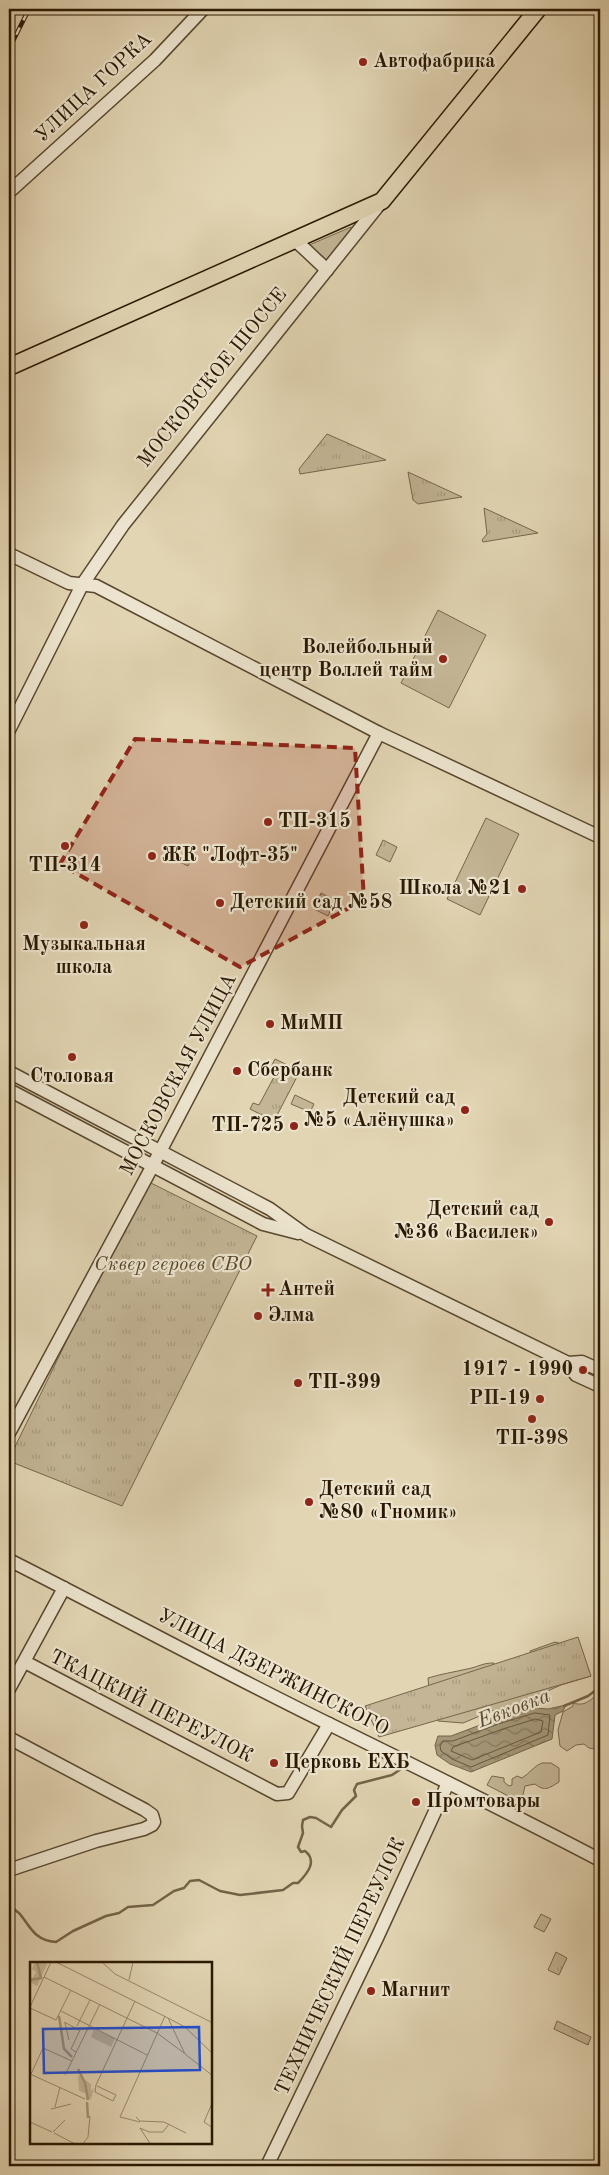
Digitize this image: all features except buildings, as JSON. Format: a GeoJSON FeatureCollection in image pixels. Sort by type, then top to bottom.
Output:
{"type":"FeatureCollection","features":[{"type":"Feature","properties":{"kind":"main road","name":"МОСКОВСКОЕ ШОССЕ"},"geometry":{"type":"LineString","coordinates":[[9,367],[382,201],[538,9]]}},
{"type":"Feature","properties":{"kind":"street","name":"УЛИЦА ГОРКА"},"geometry":{"type":"LineString","coordinates":[[9,192],[154,60],[203,9]]}},
{"type":"Feature","properties":{"kind":"street","name":"МОСКОВСКОЕ ШОССЕ"},"geometry":{"type":"LineString","coordinates":[[9,730],[82,585],[123,525],[382,201]]}},
{"type":"Feature","properties":{"kind":"street"},"geometry":{"type":"LineString","coordinates":[[296,240],[327,270]]}},
{"type":"Feature","properties":{"kind":"street"},"geometry":{"type":"LineString","coordinates":[[9,554],[70,583],[96,586],[379,733],[600,838]]}},
{"type":"Feature","properties":{"kind":"street","name":"МОСКОВСКАЯ УЛИЦА"},"geometry":{"type":"LineString","coordinates":[[9,1433],[152,1167],[379,733]]}},
{"type":"Feature","properties":{"kind":"street"},"geometry":{"type":"LineString","coordinates":[[9,1072],[270,1210],[306,1235],[568,1363],[582,1362],[600,1370]]}},
{"type":"Feature","properties":{"kind":"street"},"geometry":{"type":"LineString","coordinates":[[9,1090],[262,1224],[306,1235]]}},
{"type":"Feature","properties":{"kind":"street"},"geometry":{"type":"LineString","coordinates":[[262,1224],[270,1210]]}},
{"type":"Feature","properties":{"kind":"street"},"geometry":{"type":"LineString","coordinates":[[568,1363],[576,1375],[600,1386]]}},
{"type":"Feature","properties":{"kind":"street","name":"УЛИЦА ДЗЕРЖИНСКОГО"},"geometry":{"type":"LineString","coordinates":[[9,1560],[600,1860]]}},
{"type":"Feature","properties":{"kind":"street"},"geometry":{"type":"LineString","coordinates":[[9,1689],[64,1588]]}},
{"type":"Feature","properties":{"kind":"street","name":"ТКАЦКИЙ ПЕРЕУЛОК"},"geometry":{"type":"LineString","coordinates":[[25,1662],[277,1794],[288,1793],[329,1724]]}},
{"type":"Feature","properties":{"kind":"street"},"geometry":{"type":"LineString","coordinates":[[9,1738],[146,1810],[152,1814],[154,1822],[144,1829],[96,1842],[9,1870]]}},
{"type":"Feature","properties":{"kind":"street","name":"ТЕХНИЧЕСКИЙ ПЕРЕУЛОК"},"geometry":{"type":"LineString","coordinates":[[267,2166],[377,1938],[448,1783]]}},
{"type":"Feature","properties":{"kind":"highlighted area"},"geometry":{"type":"Polygon","coordinates":[[[135,739],[355,748],[364,900],[240,967],[60,864],[135,739]]]}},
{"type":"Feature","properties":{"kind":"green space"},"geometry":{"type":"Polygon","coordinates":[[[351,227],[354,229],[325,264],[307,246],[351,227]]]}},
{"type":"Feature","properties":{"kind":"green space"},"geometry":{"type":"Polygon","coordinates":[[[327,434],[386,460],[300,474],[299,469],[327,434]]]}},
{"type":"Feature","properties":{"kind":"green space"},"geometry":{"type":"Polygon","coordinates":[[[408,472],[462,497],[418,504],[413,500],[408,472]]]}},
{"type":"Feature","properties":{"kind":"green space"},"geometry":{"type":"Polygon","coordinates":[[[484,508],[538,533],[483,542],[482,540],[487,534],[484,508]]]}},
{"type":"Feature","properties":{"kind":"green space","name":"Волейбольный центр Воллей тайм"},"geometry":{"type":"Polygon","coordinates":[[[438,610],[486,635],[449,708],[401,683],[438,610]]]}},
{"type":"Feature","properties":{"kind":"green space"},"geometry":{"type":"Polygon","coordinates":[[[486,818],[519,834],[480,915],[447,899],[486,818]]]}},
{"type":"Feature","properties":{"kind":"green space"},"geometry":{"type":"Polygon","coordinates":[[[383,840],[397,847],[390,862],[376,855],[383,840]]]}},
{"type":"Feature","properties":{"kind":"green space"},"geometry":{"type":"Polygon","coordinates":[[[192,844],[196,846],[195,852],[188,866],[180,862],[187,848],[190,849],[192,844]]]}},
{"type":"Feature","properties":{"kind":"green space"},"geometry":{"type":"Polygon","coordinates":[[[321,893],[335,900],[328,916],[314,909],[321,893]]]}},
{"type":"Feature","properties":{"kind":"green space"},"geometry":{"type":"Polygon","coordinates":[[[275,1059],[300,1071],[274,1121],[250,1109],[253,1103],[259,1105],[274,1077],[268,1073],[275,1059]]]}},
{"type":"Feature","properties":{"kind":"green space"},"geometry":{"type":"Polygon","coordinates":[[[295,1095],[314,1104],[310,1112],[291,1104],[295,1095]]]}},
{"type":"Feature","properties":{"kind":"green space","name":"Сквер героев СВО"},"geometry":{"type":"Polygon","coordinates":[[[145,1180],[257,1236],[122,1506],[9,1461],[9,1459],[145,1180]]]}},
{"type":"Feature","properties":{"kind":"green space"},"geometry":{"type":"Polygon","coordinates":[[[578,1637],[591,1676],[379,1737],[365,1706],[578,1637]]]}},
{"type":"Feature","properties":{"kind":"green space"},"geometry":{"type":"Polygon","coordinates":[[[555,1642],[568,1646],[579,1664],[591,1676],[561,1685],[516,1705],[492,1711],[463,1723],[438,1721],[430,1701],[428,1678],[494,1663],[492,1675],[533,1659],[530,1651],[555,1642]]]}},
{"type":"Feature","properties":{"kind":"green space"},"geometry":{"type":"Polygon","coordinates":[[[600,1691],[600,1750],[589,1748],[584,1744],[576,1745],[567,1751],[560,1746],[558,1730],[563,1712],[573,1706],[573,1703],[585,1703],[600,1691]]]}},
{"type":"Feature","properties":{"kind":"green space"},"geometry":{"type":"Polygon","coordinates":[[[542,1763],[551,1763],[559,1768],[559,1782],[547,1788],[542,1788],[535,1784],[525,1786],[522,1799],[518,1801],[487,1785],[492,1776],[504,1778],[504,1782],[509,1786],[512,1785],[512,1779],[517,1776],[522,1778],[542,1763]]]}},
{"type":"Feature","properties":{"kind":"green space"},"geometry":{"type":"Polygon","coordinates":[[[541,1914],[551,1919],[544,1932],[534,1927],[541,1914]]]}},
{"type":"Feature","properties":{"kind":"green space"},"geometry":{"type":"Polygon","coordinates":[[[556,1952],[567,1958],[559,1975],[548,1970],[556,1952]]]}},
{"type":"Feature","properties":{"kind":"green space"},"geometry":{"type":"Polygon","coordinates":[[[557,2021],[591,2037],[588,2045],[554,2029],[557,2021]]]}},
{"type":"Feature","properties":{"kind":"water"},"geometry":{"type":"Polygon","coordinates":[[[566,1705],[563,1711],[555,1715],[552,1739],[471,1772],[450,1764],[437,1755],[435,1745],[438,1736],[451,1736],[496,1719],[535,1708],[548,1709],[566,1705]]]}},
{"type":"Feature","properties":{"kind":"waterway","name":"Евковка"},"geometry":{"type":"LineString","coordinates":[[564,1706],[588,1696],[600,1687]]}},
{"type":"Feature","properties":{"kind":"waterway","name":"Евковка"},"geometry":{"type":"LineString","coordinates":[[9,1907],[20,1914],[39,1936],[56,1942],[73,1931],[106,1916],[119,1913],[128,1907],[153,1905],[174,1891],[184,1888],[190,1881],[199,1880],[220,1891],[240,1895],[283,1890],[293,1883],[298,1883],[310,1867],[311,1859],[309,1855],[305,1851],[301,1852],[298,1847],[303,1833],[303,1820],[310,1817],[316,1818],[331,1827],[342,1810],[356,1796],[354,1790],[357,1784],[392,1775],[401,1769]]}},
{"type":"Feature","properties":{"kind":"railway"},"geometry":{"type":"LineString","coordinates":[[9,49],[29,9]]}},
{"type":"Feature","properties":{"kind":"place","name":"Автофабрика"},"geometry":{"type":"Point","coordinates":[363,62]}},
{"type":"Feature","properties":{"kind":"place","name":"Волейбольный центр Воллей тайм"},"geometry":{"type":"Point","coordinates":[443,659]}},
{"type":"Feature","properties":{"kind":"place","name":"ТП-315"},"geometry":{"type":"Point","coordinates":[268,822]}},
{"type":"Feature","properties":{"kind":"place","name":"ТП-314"},"geometry":{"type":"Point","coordinates":[65,846]}},
{"type":"Feature","properties":{"kind":"place","name":"ЖК \"Лофт-35\""},"geometry":{"type":"Point","coordinates":[152,856]}},
{"type":"Feature","properties":{"kind":"place","name":"Школа №21"},"geometry":{"type":"Point","coordinates":[522,889]}},
{"type":"Feature","properties":{"kind":"place","name":"Детский сад №58"},"geometry":{"type":"Point","coordinates":[220,903]}},
{"type":"Feature","properties":{"kind":"place","name":"Музыкальная школа"},"geometry":{"type":"Point","coordinates":[84,925]}},
{"type":"Feature","properties":{"kind":"place","name":"МиМП"},"geometry":{"type":"Point","coordinates":[270,1024]}},
{"type":"Feature","properties":{"kind":"place","name":"Столовая"},"geometry":{"type":"Point","coordinates":[72,1057]}},
{"type":"Feature","properties":{"kind":"place","name":"Сбербанк"},"geometry":{"type":"Point","coordinates":[237,1071]}},
{"type":"Feature","properties":{"kind":"place","name":"Детский сад №5 «Алёнушка»"},"geometry":{"type":"Point","coordinates":[465,1110]}},
{"type":"Feature","properties":{"kind":"place","name":"ТП-725"},"geometry":{"type":"Point","coordinates":[294,1126]}},
{"type":"Feature","properties":{"kind":"place","name":"Детский сад №36 «Василек»"},"geometry":{"type":"Point","coordinates":[549,1222]}},
{"type":"Feature","properties":{"kind":"place","name":"Антей"},"geometry":{"type":"Point","coordinates":[268,1290]}},
{"type":"Feature","properties":{"kind":"place","name":"Элма"},"geometry":{"type":"Point","coordinates":[258,1316]}},
{"type":"Feature","properties":{"kind":"place","name":"1917 - 1990"},"geometry":{"type":"Point","coordinates":[583,1370]}},
{"type":"Feature","properties":{"kind":"place","name":"ТП-399"},"geometry":{"type":"Point","coordinates":[298,1383]}},
{"type":"Feature","properties":{"kind":"place","name":"РП-19"},"geometry":{"type":"Point","coordinates":[540,1399]}},
{"type":"Feature","properties":{"kind":"place","name":"ТП-398"},"geometry":{"type":"Point","coordinates":[532,1419]}},
{"type":"Feature","properties":{"kind":"place","name":"Детский сад №80 «Гномик»"},"geometry":{"type":"Point","coordinates":[309,1502]}},
{"type":"Feature","properties":{"kind":"place","name":"Церковь ЕХБ"},"geometry":{"type":"Point","coordinates":[274,1763]}},
{"type":"Feature","properties":{"kind":"place","name":"Промтовары"},"geometry":{"type":"Point","coordinates":[416,1802]}},
{"type":"Feature","properties":{"kind":"place","name":"Магнит"},"geometry":{"type":"Point","coordinates":[371,1991]}}]}
